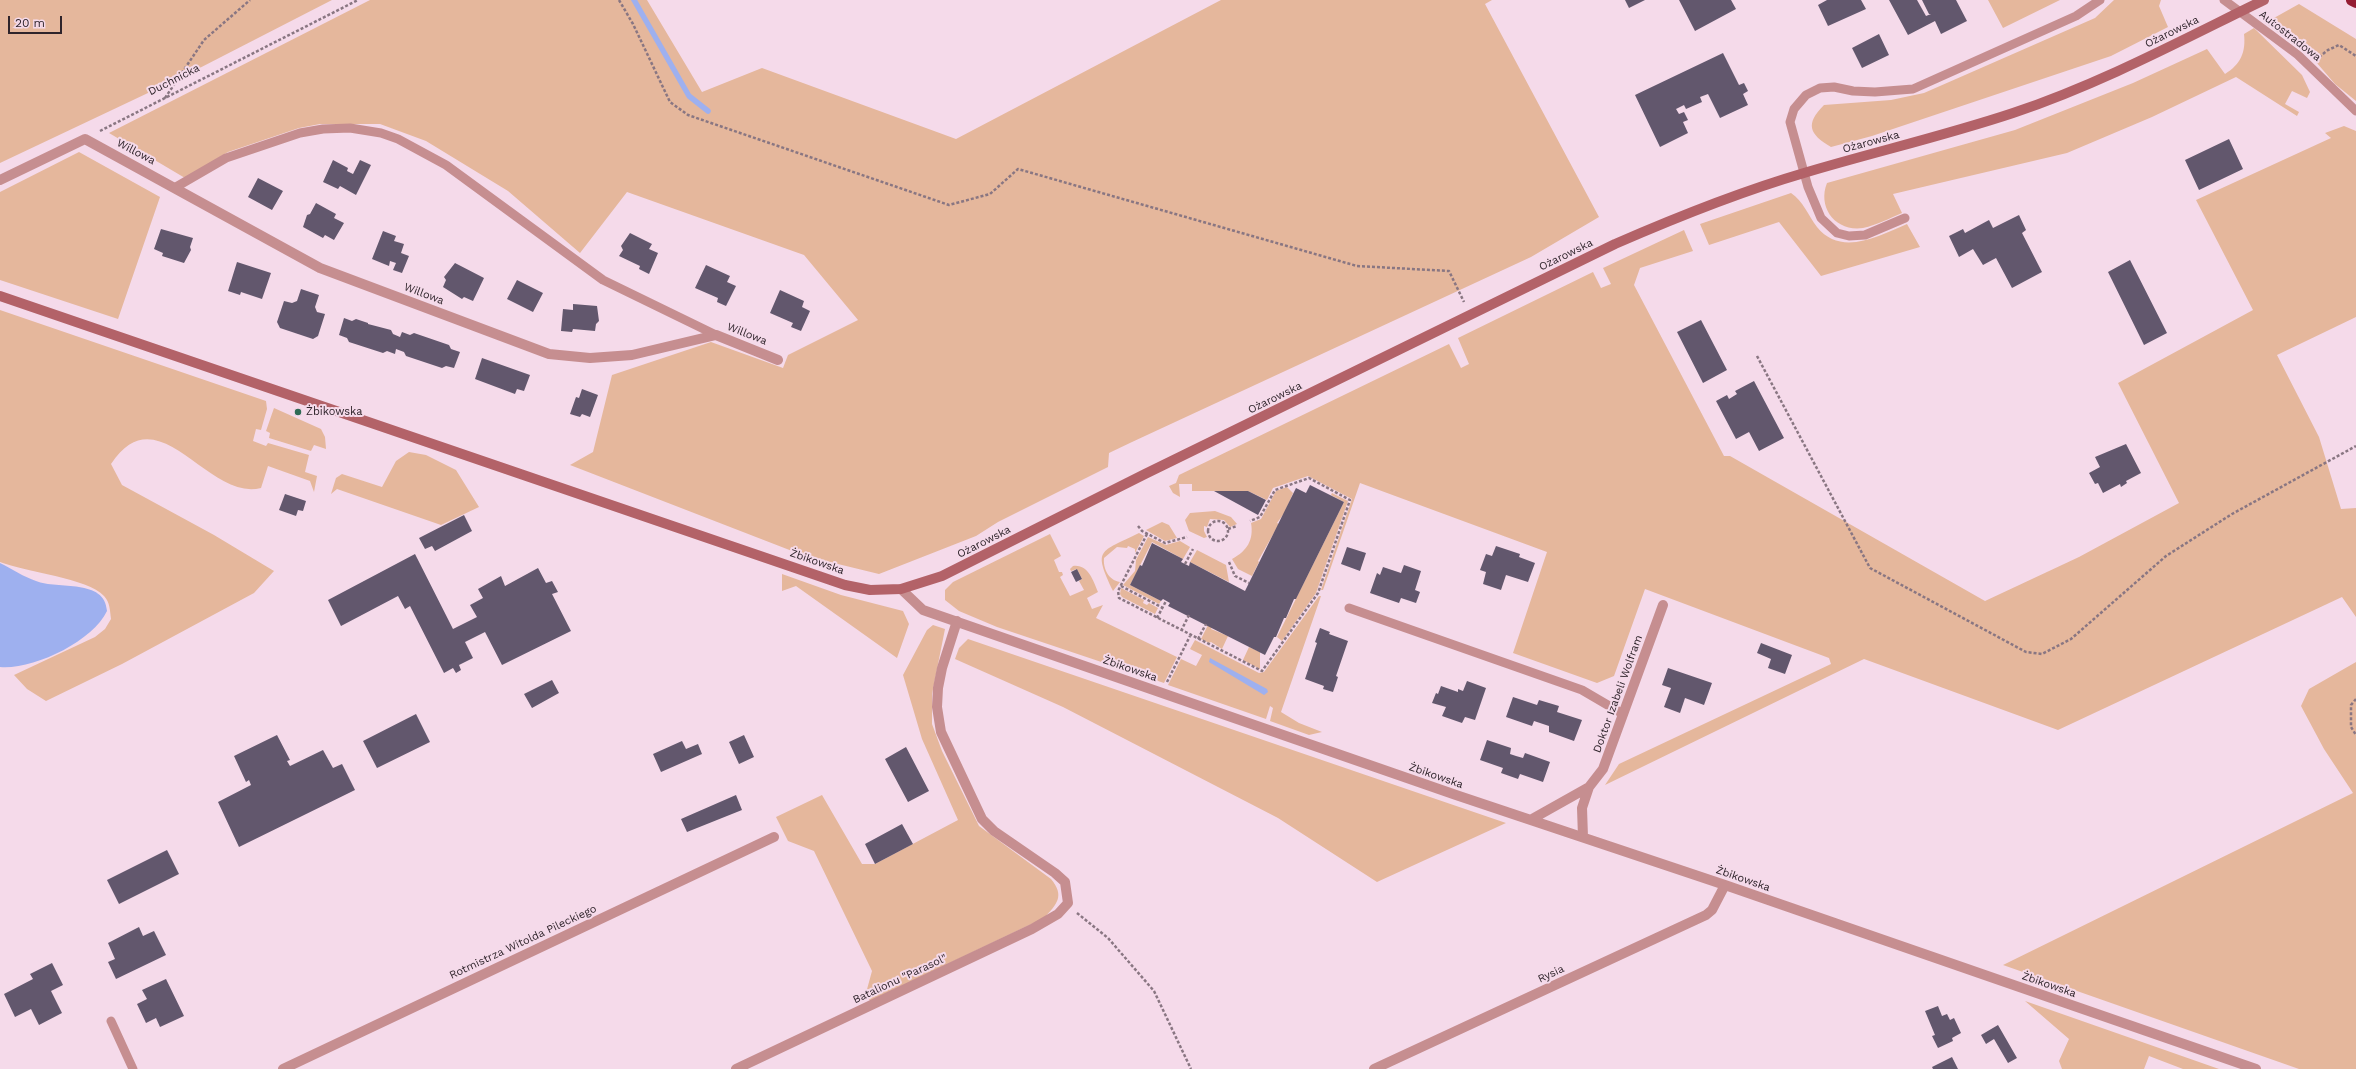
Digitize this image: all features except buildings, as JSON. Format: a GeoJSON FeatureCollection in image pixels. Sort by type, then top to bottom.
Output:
{"type":"FeatureCollection","features":[{"type":"Feature","properties":{"kind":"highway"},"geometry":{"type":"LineString","coordinates":[[2352,0],[2356,2]]}},
{"type":"Feature","properties":{"kind":"main road","name":"Ożarowska"},"geometry":{"type":"LineString","coordinates":[[900,589],[942,576],[1615,244],[1685,213],[1804,173],[1957,132],[2014,113],[2123,69],[2264,0]]}},
{"type":"Feature","properties":{"kind":"main road","name":"Żbikowska"},"geometry":{"type":"LineString","coordinates":[[0,296],[845,585],[870,590],[900,589]]}},
{"type":"Feature","properties":{"kind":"street"},"geometry":{"type":"LineString","coordinates":[[0,180],[85,139]]}},
{"type":"Feature","properties":{"kind":"street","name":"Willowa"},"geometry":{"type":"LineString","coordinates":[[85,139],[176,187],[320,268],[549,354],[590,358],[632,355],[716,335],[778,360]]}},
{"type":"Feature","properties":{"kind":"street","name":"Żbikowska"},"geometry":{"type":"LineString","coordinates":[[900,589],[923,610],[1448,793],[1725,885],[2256,1069]]}},
{"type":"Feature","properties":{"kind":"street","name":"Doktor Izabeli Wolfram"},"geometry":{"type":"LineString","coordinates":[[1532,820],[1588,787],[1603,769],[1663,605]]}},
{"type":"Feature","properties":{"kind":"street"},"geometry":{"type":"LineString","coordinates":[[957,622],[942,668],[938,688],[937,707],[940,732],[982,819],[994,831],[1055,873],[1065,882],[1068,902]]}},
{"type":"Feature","properties":{"kind":"street","name":"Doktor Izabeli Wolfram"},"geometry":{"type":"LineString","coordinates":[[1583,837],[1582,808],[1588,787]]}},
{"type":"Feature","properties":{"kind":"street","name":"Rotmistrza Witolda Pileckiego"},"geometry":{"type":"LineString","coordinates":[[283,1069],[774,837]]}},
{"type":"Feature","properties":{"kind":"street","name":"Rysia"},"geometry":{"type":"LineString","coordinates":[[1374,1069],[1706,915],[1712,910],[1725,885]]}},
{"type":"Feature","properties":{"kind":"street","name":"Batalionu \"Parasol\""},"geometry":{"type":"LineString","coordinates":[[736,1069],[1032,929],[1058,914],[1068,902]]}},
{"type":"Feature","properties":{"kind":"lane"},"geometry":{"type":"LineString","coordinates":[[1904,218],[1865,235],[1849,236],[1837,232],[1821,218],[1804,173],[1790,122],[1794,109],[1806,96],[1820,88],[1834,87],[1853,91],[1875,92],[1913,89],[2076,16],[2100,0]]}},
{"type":"Feature","properties":{"kind":"lane","name":"Autostradowa"},"geometry":{"type":"LineString","coordinates":[[2224,0],[2298,55],[2356,111]]}},
{"type":"Feature","properties":{"kind":"lane"},"geometry":{"type":"LineString","coordinates":[[176,187],[226,158],[300,133],[323,129],[350,128],[381,133],[398,139],[446,166],[530,224],[603,280],[716,335]]}},
{"type":"Feature","properties":{"kind":"lane"},"geometry":{"type":"LineString","coordinates":[[1349,608],[1582,690],[1623,714]]}},
{"type":"Feature","properties":{"kind":"lane"},"geometry":{"type":"LineString","coordinates":[[111,1021],[133,1069]]}},
{"type":"Feature","properties":{"kind":"path"},"geometry":{"type":"LineString","coordinates":[[165,98],[204,40],[250,0]]}},
{"type":"Feature","properties":{"kind":"path","name":"Duchnicka"},"geometry":{"type":"LineString","coordinates":[[85,139],[358,0]]}},
{"type":"Feature","properties":{"kind":"path"},"geometry":{"type":"LineString","coordinates":[[619,0],[633,24],[670,102],[688,115],[949,205],[990,194],[1018,169],[1357,266],[1449,271],[1471,315]]}},
{"type":"Feature","properties":{"kind":"path"},"geometry":{"type":"LineString","coordinates":[[2321,55],[2339,45],[2356,56]]}},
{"type":"Feature","properties":{"kind":"path"},"geometry":{"type":"LineString","coordinates":[[1757,356],[1870,568],[2026,652],[2042,654],[2071,639],[2166,556],[2232,514],[2356,446]]}},
{"type":"Feature","properties":{"kind":"path"},"geometry":{"type":"LineString","coordinates":[[1147,534],[1117,593],[1121,600],[1259,671],[1264,669],[1318,593],[1350,500],[1309,478],[1275,490],[1260,517],[1250,521]]}},
{"type":"Feature","properties":{"kind":"path"},"geometry":{"type":"LineString","coordinates":[[1221,521],[1228,529],[1227,536],[1222,542],[1209,537],[1208,529],[1213,522],[1221,521]]}},
{"type":"Feature","properties":{"kind":"path"},"geometry":{"type":"LineString","coordinates":[[1138,526],[1142,531],[1165,543],[1187,537]]}},
{"type":"Feature","properties":{"kind":"path"},"geometry":{"type":"LineString","coordinates":[[1228,529],[1237,526]]}},
{"type":"Feature","properties":{"kind":"path"},"geometry":{"type":"LineString","coordinates":[[1185,564],[1193,549]]}},
{"type":"Feature","properties":{"kind":"path"},"geometry":{"type":"LineString","coordinates":[[1229,562],[1235,576],[1249,583]]}},
{"type":"Feature","properties":{"kind":"path"},"geometry":{"type":"LineString","coordinates":[[1121,586],[1162,608]]}},
{"type":"Feature","properties":{"kind":"path"},"geometry":{"type":"LineString","coordinates":[[1157,618],[1166,601]]}},
{"type":"Feature","properties":{"kind":"path"},"geometry":{"type":"LineString","coordinates":[[1181,631],[1189,615]]}},
{"type":"Feature","properties":{"kind":"path"},"geometry":{"type":"LineString","coordinates":[[1198,639],[1206,624]]}},
{"type":"Feature","properties":{"kind":"path"},"geometry":{"type":"LineString","coordinates":[[1162,693],[1190,636]]}},
{"type":"Feature","properties":{"kind":"path"},"geometry":{"type":"LineString","coordinates":[[2356,699],[2351,705],[2351,727],[2356,736]]}},
{"type":"Feature","properties":{"kind":"path"},"geometry":{"type":"LineString","coordinates":[[1068,902],[1081,918],[1108,938],[1154,991],[1191,1069]]}},
{"type":"Feature","properties":{"kind":"shaded area"},"geometry":{"type":"Polygon","coordinates":[[[0,0],[332,0],[186,75],[0,163],[0,0]]]}},
{"type":"Feature","properties":{"kind":"shaded area"},"geometry":{"type":"Polygon","coordinates":[[[370,0],[647,0],[702,92],[762,68],[956,139],[1221,0],[1492,0],[1485,4],[1599,217],[1531,257],[1109,453],[1108,467],[998,522],[976,536],[879,574],[805,556],[570,465],[593,452],[612,375],[711,342],[783,368],[788,355],[858,320],[804,255],[627,192],[580,253],[508,191],[426,141],[380,124],[320,124],[299,128],[228,152],[185,178],[109,133],[370,0]]]}},
{"type":"Feature","properties":{"kind":"shaded area"},"geometry":{"type":"Polygon","coordinates":[[[1988,0],[2060,0],[2003,28],[1988,0]]]}},
{"type":"Feature","properties":{"kind":"shaded area"},"geometry":{"type":"Polygon","coordinates":[[[2114,0],[2161,0],[2159,6],[2168,27],[2111,56],[1872,136],[1831,147],[1818,138],[1814,133],[1812,123],[1824,105],[1891,100],[1924,93],[2095,18],[2114,0]]]}},
{"type":"Feature","properties":{"kind":"shaded area"},"geometry":{"type":"Polygon","coordinates":[[[2299,4],[2356,39],[2356,101],[2335,84],[2310,55],[2265,23],[2299,4]]]}},
{"type":"Feature","properties":{"kind":"shaded area"},"geometry":{"type":"Polygon","coordinates":[[[2254,28],[2302,75],[2310,92],[2307,98],[2292,91],[2285,104],[2299,112],[2297,116],[2236,77],[2152,117],[2067,153],[1893,194],[1902,213],[1873,225],[1863,228],[1845,226],[1837,222],[1827,209],[1825,192],[1827,183],[2015,130],[2133,83],[2207,49],[2225,74],[2239,62],[2243,52],[2244,34],[2254,28]]]}},
{"type":"Feature","properties":{"kind":"shaded area"},"geometry":{"type":"Polygon","coordinates":[[[2344,126],[2356,131],[2356,317],[2277,355],[2319,437],[2341,509],[2356,508],[2356,617],[2342,597],[2058,730],[1864,659],[1605,785],[1619,764],[1831,664],[1829,658],[1645,589],[1614,676],[1597,683],[1513,653],[1547,552],[1360,483],[1323,590],[1321,590],[1352,499],[1308,476],[1273,488],[1267,500],[1248,491],[1192,491],[1192,484],[1179,484],[1180,497],[1173,493],[1169,486],[1176,483],[1179,475],[1449,344],[1461,368],[1469,364],[1458,338],[1593,272],[1601,288],[1611,284],[1603,268],[1684,230],[1693,251],[1640,268],[1634,285],[1724,456],[1730,456],[1985,601],[2079,557],[2179,503],[2118,383],[2253,310],[2196,200],[2331,138],[2325,133],[2344,126]]]}},
{"type":"Feature","properties":{"kind":"shaded area"},"geometry":{"type":"Polygon","coordinates":[[[79,152],[160,197],[118,319],[0,280],[0,192],[79,152]]]}},
{"type":"Feature","properties":{"kind":"shaded area"},"geometry":{"type":"Polygon","coordinates":[[[1791,193],[1802,204],[1817,227],[1827,236],[1837,241],[1849,242],[1873,238],[1907,224],[1920,247],[1821,276],[1779,222],[1709,245],[1700,224],[1791,193]]]}},
{"type":"Feature","properties":{"kind":"shaded area"},"geometry":{"type":"Polygon","coordinates":[[[0,310],[266,401],[267,409],[261,430],[256,429],[253,441],[266,446],[268,443],[309,455],[305,472],[317,476],[314,492],[310,481],[268,466],[261,488],[241,488],[222,480],[202,468],[184,454],[165,444],[147,439],[129,445],[111,464],[122,485],[214,535],[274,571],[254,593],[122,664],[46,701],[27,689],[14,675],[95,637],[105,629],[111,619],[109,604],[106,598],[85,584],[0,562],[0,310]]]}},
{"type":"Feature","properties":{"kind":"shaded area"},"geometry":{"type":"Polygon","coordinates":[[[274,408],[321,429],[325,437],[326,449],[314,445],[311,451],[269,438],[270,433],[266,431],[274,408]]]}},
{"type":"Feature","properties":{"kind":"shaded area"},"geometry":{"type":"Polygon","coordinates":[[[409,452],[426,455],[456,470],[479,507],[441,525],[337,489],[331,494],[336,478],[342,474],[382,487],[396,461],[409,452]]]}},
{"type":"Feature","properties":{"kind":"shaded area"},"geometry":{"type":"Polygon","coordinates":[[[1287,487],[1293,493],[1285,512],[1277,523],[1279,524],[1258,561],[1259,562],[1252,576],[1238,569],[1232,559],[1242,552],[1248,544],[1252,529],[1251,523],[1261,519],[1276,491],[1287,487]]]}},
{"type":"Feature","properties":{"kind":"shaded area"},"geometry":{"type":"Polygon","coordinates":[[[1332,493],[1348,501],[1316,593],[1282,641],[1277,637],[1344,502],[1331,495],[1332,493]]]}},
{"type":"Feature","properties":{"kind":"shaded area"},"geometry":{"type":"Polygon","coordinates":[[[1215,511],[1231,517],[1237,524],[1230,527],[1224,520],[1210,519],[1207,527],[1204,526],[1204,531],[1207,537],[1204,538],[1189,531],[1185,520],[1190,513],[1215,511]]]}},
{"type":"Feature","properties":{"kind":"shaded area"},"geometry":{"type":"Polygon","coordinates":[[[1162,522],[1169,525],[1177,538],[1165,541],[1146,530],[1162,522]]]}},
{"type":"Feature","properties":{"kind":"shaded area"},"geometry":{"type":"Polygon","coordinates":[[[1139,533],[1144,536],[1135,553],[1135,549],[1128,546],[1127,548],[1117,547],[1104,558],[1104,566],[1109,576],[1120,582],[1113,591],[1103,567],[1102,559],[1104,553],[1115,544],[1139,533]]]}},
{"type":"Feature","properties":{"kind":"shaded area"},"geometry":{"type":"Polygon","coordinates":[[[1050,534],[1061,556],[1054,560],[1059,572],[1062,572],[1063,575],[1060,577],[1070,596],[1084,590],[1079,581],[1082,579],[1077,569],[1071,571],[1070,569],[1073,566],[1078,566],[1086,570],[1098,592],[1087,598],[1092,609],[1103,605],[1096,618],[1177,657],[1164,683],[997,627],[959,611],[945,600],[945,590],[953,582],[1050,534]]]}},
{"type":"Feature","properties":{"kind":"shaded area"},"geometry":{"type":"Polygon","coordinates":[[[1148,537],[1166,545],[1180,541],[1190,547],[1183,559],[1152,542],[1130,585],[1161,601],[1159,604],[1123,585],[1135,571],[1136,560],[1148,537]]]}},
{"type":"Feature","properties":{"kind":"shaded area"},"geometry":{"type":"Polygon","coordinates":[[[1197,550],[1226,565],[1229,582],[1190,562],[1197,550]]]}},
{"type":"Feature","properties":{"kind":"shaded area"},"geometry":{"type":"Polygon","coordinates":[[[782,574],[841,595],[903,611],[909,624],[897,658],[796,586],[782,591],[782,574]]]}},
{"type":"Feature","properties":{"kind":"shaded area"},"geometry":{"type":"Polygon","coordinates":[[[1121,588],[1144,600],[1143,603],[1147,605],[1149,603],[1158,608],[1155,614],[1122,597],[1120,594],[1121,588]]]}},
{"type":"Feature","properties":{"kind":"shaded area"},"geometry":{"type":"Polygon","coordinates":[[[1319,596],[1321,596],[1281,712],[1299,723],[1322,732],[1309,735],[1270,721],[1273,708],[1270,706],[1266,719],[1168,685],[1181,659],[1196,666],[1202,655],[1190,649],[1195,640],[1259,673],[1264,672],[1319,596]]]}},
{"type":"Feature","properties":{"kind":"shaded area"},"geometry":{"type":"Polygon","coordinates":[[[933,625],[945,629],[932,694],[932,724],[942,751],[979,826],[1051,879],[1058,890],[1058,900],[1044,918],[870,1001],[866,993],[872,971],[814,851],[788,841],[776,817],[822,795],[862,864],[875,864],[958,820],[922,739],[903,675],[927,630],[933,625]]]}},
{"type":"Feature","properties":{"kind":"shaded area"},"geometry":{"type":"Polygon","coordinates":[[[1208,625],[1212,627],[1211,629],[1228,636],[1222,649],[1211,642],[1209,643],[1201,639],[1208,625]]]}},
{"type":"Feature","properties":{"kind":"shaded area"},"geometry":{"type":"Polygon","coordinates":[[[968,639],[1506,823],[1377,882],[1278,818],[1063,707],[955,659],[959,648],[968,639]]]}},
{"type":"Feature","properties":{"kind":"shaded area"},"geometry":{"type":"Polygon","coordinates":[[[1249,647],[1260,652],[1260,669],[1243,660],[1249,647]]]}},
{"type":"Feature","properties":{"kind":"shaded area"},"geometry":{"type":"Polygon","coordinates":[[[2356,662],[2356,1069],[2299,1069],[2003,965],[2353,793],[2324,749],[2301,706],[2309,689],[2356,662]]]}},
{"type":"Feature","properties":{"kind":"shaded area"},"geometry":{"type":"Polygon","coordinates":[[[2025,1001],[2219,1069],[2183,1069],[2149,1056],[2144,1069],[2062,1069],[2059,1061],[2069,1039],[2025,1001]]]}},
{"type":"Feature","properties":{"kind":"water"},"geometry":{"type":"Polygon","coordinates":[[[0,563],[22,575],[45,584],[89,589],[98,594],[104,601],[107,611],[89,633],[60,652],[29,664],[13,667],[0,667],[0,563]]]}},
{"type":"Feature","properties":{"kind":"water"},"geometry":{"type":"Polygon","coordinates":[[[1210,658],[1267,689],[1268,692],[1264,695],[1209,662],[1210,658]]]}},
{"type":"Feature","properties":{"kind":"waterway"},"geometry":{"type":"LineString","coordinates":[[634,0],[689,96],[708,111]]}},
{"type":"Feature","properties":{"kind":"place","name":"Żbikowska"},"geometry":{"type":"Point","coordinates":[298,412]}}]}
